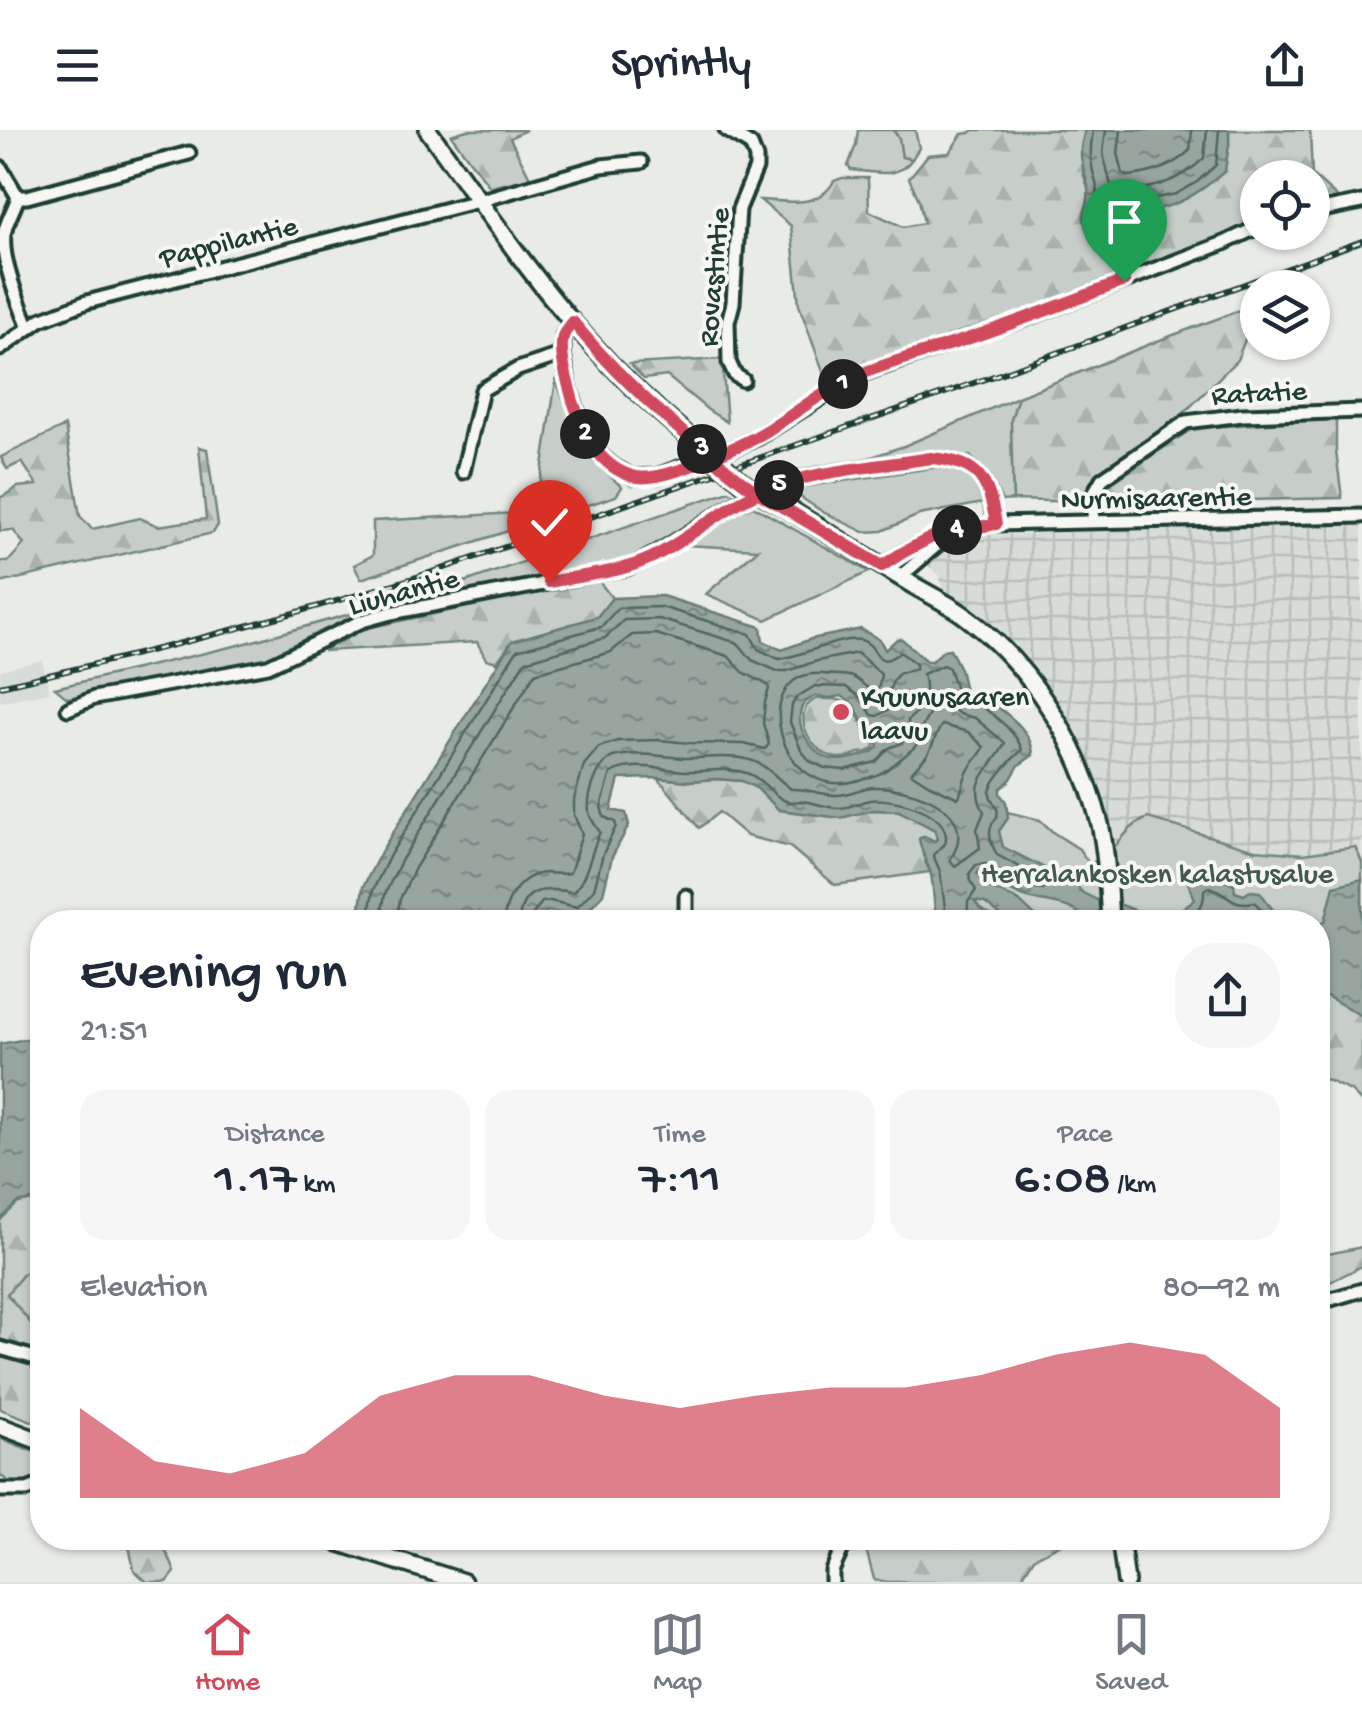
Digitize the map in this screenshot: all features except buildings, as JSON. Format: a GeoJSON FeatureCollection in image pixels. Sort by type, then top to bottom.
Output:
{"type":"FeatureCollection","features":[{"type":"Feature","properties":{"kind":"street","name":"Rovastintie"},"geometry":{"type":"LineString","coordinates":[[726,130],[751,145],[756,158],[756,168],[739,208],[733,303],[728,322],[729,362],[735,375],[743,380]]}},
{"type":"Feature","properties":{"kind":"street"},"geometry":{"type":"LineString","coordinates":[[433,132],[478,201],[573,322],[649,404],[747,486],[963,615],[1030,680],[1070,746],[1092,796],[1101,828],[1109,910]]}},
{"type":"Feature","properties":{"kind":"street"},"geometry":{"type":"LineString","coordinates":[[18,197],[189,152]]}},
{"type":"Feature","properties":{"kind":"street","name":"Pappilantie"},"geometry":{"type":"LineString","coordinates":[[0,349],[54,314],[87,302],[601,166],[641,162]]}},
{"type":"Feature","properties":{"kind":"street"},"geometry":{"type":"LineString","coordinates":[[0,167],[18,197]]}},
{"type":"Feature","properties":{"kind":"street"},"geometry":{"type":"LineString","coordinates":[[18,197],[3,237],[9,269],[29,328]]}},
{"type":"Feature","properties":{"kind":"street"},"geometry":{"type":"LineString","coordinates":[[1330,208],[1362,202]]}},
{"type":"Feature","properties":{"kind":"street"},"geometry":{"type":"LineString","coordinates":[[573,322],[563,335],[563,354],[586,436],[596,452],[613,466],[633,477],[656,476],[758,437],[856,376],[1024,319],[1240,235]]}},
{"type":"Feature","properties":{"kind":"street"},"geometry":{"type":"LineString","coordinates":[[462,472],[482,390],[518,370],[563,354]]}},
{"type":"Feature","properties":{"kind":"street","name":"Ratatie"},"geometry":{"type":"LineString","coordinates":[[1093,522],[1094,492],[1102,480],[1186,422],[1362,411]]}},
{"type":"Feature","properties":{"kind":"street","name":"Liuhantie"},"geometry":{"type":"LineString","coordinates":[[68,710],[94,698],[268,666],[362,621],[390,613],[627,568],[653,557],[746,498],[808,477],[931,458],[952,460],[974,470],[984,480],[996,524]]}},
{"type":"Feature","properties":{"kind":"street","name":"Nurmisaarentie"},"geometry":{"type":"LineString","coordinates":[[882,566],[938,534],[996,524],[1362,516]]}},
{"type":"Feature","properties":{"kind":"street"},"geometry":{"type":"LineString","coordinates":[[900,577],[952,531]]}},
{"type":"Feature","properties":{"kind":"street"},"geometry":{"type":"LineString","coordinates":[[686,896],[686,910]]}},
{"type":"Feature","properties":{"kind":"street"},"geometry":{"type":"LineString","coordinates":[[1330,1300],[1362,1290]]}},
{"type":"Feature","properties":{"kind":"street"},"geometry":{"type":"LineString","coordinates":[[0,1348],[30,1357]]}},
{"type":"Feature","properties":{"kind":"street"},"geometry":{"type":"LineString","coordinates":[[0,1426],[30,1437]]}},
{"type":"Feature","properties":{"kind":"street"},"geometry":{"type":"LineString","coordinates":[[0,1490],[30,1489]]}},
{"type":"Feature","properties":{"kind":"street"},"geometry":{"type":"LineString","coordinates":[[363,1550],[463,1582]]}},
{"type":"Feature","properties":{"kind":"street"},"geometry":{"type":"LineString","coordinates":[[832,1582],[832,1571],[842,1550]]}},
{"type":"Feature","properties":{"kind":"street"},"geometry":{"type":"LineString","coordinates":[[1122,1550],[1126,1582]]}},
{"type":"Feature","properties":{"kind":"shaded area"},"geometry":{"type":"Polygon","coordinates":[[[1362,524],[1362,879],[1330,910],[1190,910],[1116,903],[1112,840],[1100,792],[1064,716],[1036,674],[997,632],[943,589],[939,575],[924,562],[954,542],[990,535],[1362,524]]]}},
{"type":"Feature","properties":{"kind":"shaded area"},"geometry":{"type":"Polygon","coordinates":[[[42,660],[50,692],[0,702],[0,670],[42,660]]]}},
{"type":"Feature","properties":{"kind":"green space"},"geometry":{"type":"Polygon","coordinates":[[[467,130],[526,130],[510,138],[530,178],[490,187],[451,135],[467,130]]]}},
{"type":"Feature","properties":{"kind":"green space"},"geometry":{"type":"Polygon","coordinates":[[[858,130],[893,130],[899,138],[902,157],[912,159],[892,172],[851,170],[848,166],[858,130]]]}},
{"type":"Feature","properties":{"kind":"green space"},"geometry":{"type":"Polygon","coordinates":[[[893,130],[915,130],[919,148],[912,159],[902,157],[899,138],[893,130]]]}},
{"type":"Feature","properties":{"kind":"green space"},"geometry":{"type":"Polygon","coordinates":[[[1086,130],[1083,173],[1089,190],[1088,203],[1104,231],[1117,222],[1119,215],[1145,212],[1229,145],[1229,130],[1310,130],[1311,160],[1240,160],[1240,226],[1217,238],[836,378],[828,385],[799,305],[791,226],[760,200],[811,200],[828,190],[834,181],[868,178],[869,211],[903,227],[924,223],[909,178],[928,155],[949,153],[962,134],[1086,130]]]}},
{"type":"Feature","properties":{"kind":"green space"},"geometry":{"type":"Polygon","coordinates":[[[1238,311],[1240,314],[1237,360],[1183,414],[1101,472],[1089,487],[1088,502],[1013,500],[1011,420],[1018,397],[1238,311]]]}},
{"type":"Feature","properties":{"kind":"green space"},"geometry":{"type":"Polygon","coordinates":[[[722,359],[727,422],[667,376],[644,379],[630,364],[722,359]]]}},
{"type":"Feature","properties":{"kind":"green space"},"geometry":{"type":"Polygon","coordinates":[[[556,380],[583,451],[622,487],[616,496],[361,579],[354,565],[373,555],[373,521],[536,512],[556,380]]]}},
{"type":"Feature","properties":{"kind":"green space"},"geometry":{"type":"Polygon","coordinates":[[[1018,397],[1011,420],[1013,500],[1002,501],[992,479],[970,456],[845,466],[904,446],[1018,397]]]}},
{"type":"Feature","properties":{"kind":"green space"},"geometry":{"type":"Polygon","coordinates":[[[1336,419],[1342,498],[1105,503],[1106,487],[1193,428],[1336,419]]]}},
{"type":"Feature","properties":{"kind":"green space"},"geometry":{"type":"Polygon","coordinates":[[[65,426],[80,516],[92,529],[140,518],[158,526],[206,519],[199,447],[207,449],[218,525],[213,533],[0,583],[0,561],[8,562],[24,544],[13,530],[0,531],[0,498],[18,487],[37,485],[22,462],[7,469],[1,457],[65,426]]]}},
{"type":"Feature","properties":{"kind":"green space"},"geometry":{"type":"Polygon","coordinates":[[[946,466],[972,478],[983,503],[919,515],[882,531],[864,532],[788,489],[946,466]]]}},
{"type":"Feature","properties":{"kind":"green space"},"geometry":{"type":"Polygon","coordinates":[[[729,491],[736,495],[625,562],[466,591],[369,614],[340,623],[263,662],[67,698],[55,688],[239,645],[465,582],[729,491]]]}},
{"type":"Feature","properties":{"kind":"green space"},"geometry":{"type":"Polygon","coordinates":[[[753,506],[869,572],[766,620],[706,594],[758,549],[684,545],[729,516],[753,506]]]}},
{"type":"Feature","properties":{"kind":"green space"},"geometry":{"type":"Polygon","coordinates":[[[598,580],[612,598],[597,617],[512,641],[497,662],[486,659],[477,642],[323,651],[366,628],[598,580]]]}},
{"type":"Feature","properties":{"kind":"green space"},"geometry":{"type":"Polygon","coordinates":[[[820,698],[851,706],[876,741],[874,748],[843,758],[820,750],[803,721],[804,711],[820,698]]]}},
{"type":"Feature","properties":{"kind":"green space"},"geometry":{"type":"Polygon","coordinates":[[[658,778],[742,781],[788,812],[822,815],[899,811],[935,830],[937,839],[925,862],[930,872],[835,885],[790,847],[747,836],[719,812],[699,828],[658,778]]]}},
{"type":"Feature","properties":{"kind":"green space","name":"Herralankosken kalastusalue"},"geometry":{"type":"Polygon","coordinates":[[[1007,812],[1040,820],[1079,849],[1090,865],[1148,818],[1255,850],[1303,854],[1355,847],[1362,862],[1362,937],[1330,976],[1330,910],[972,910],[968,863],[1008,818],[1007,812]]]}},
{"type":"Feature","properties":{"kind":"green space"},"geometry":{"type":"Polygon","coordinates":[[[1330,998],[1362,1016],[1362,1102],[1351,1091],[1330,1081],[1330,998]]]}},
{"type":"Feature","properties":{"kind":"green space"},"geometry":{"type":"Polygon","coordinates":[[[30,1200],[30,1270],[7,1294],[30,1322],[30,1351],[0,1341],[0,1220],[17,1203],[30,1200]]]}},
{"type":"Feature","properties":{"kind":"green space"},"geometry":{"type":"Polygon","coordinates":[[[1362,1247],[1362,1266],[1330,1282],[1330,1254],[1362,1247]]]}},
{"type":"Feature","properties":{"kind":"green space"},"geometry":{"type":"Polygon","coordinates":[[[30,1270],[30,1322],[7,1294],[30,1270]]]}},
{"type":"Feature","properties":{"kind":"green space"},"geometry":{"type":"Polygon","coordinates":[[[0,1354],[30,1363],[30,1420],[0,1409],[0,1354]]]}},
{"type":"Feature","properties":{"kind":"green space"},"geometry":{"type":"Polygon","coordinates":[[[0,1438],[30,1450],[30,1483],[17,1488],[0,1475],[0,1438]]]}},
{"type":"Feature","properties":{"kind":"green space"},"geometry":{"type":"Polygon","coordinates":[[[130,1550],[165,1550],[175,1572],[167,1582],[147,1582],[134,1570],[130,1550]]]}},
{"type":"Feature","properties":{"kind":"green space"},"geometry":{"type":"Polygon","coordinates":[[[866,1550],[1050,1550],[1034,1558],[1019,1582],[874,1579],[866,1550]]]}},
{"type":"Feature","properties":{"kind":"water"},"geometry":{"type":"Polygon","coordinates":[[[1086,130],[1229,130],[1225,171],[1188,198],[1151,211],[1120,215],[1112,226],[1090,235],[1084,221],[1089,194],[1081,152],[1086,130]]]}},
{"type":"Feature","properties":{"kind":"water"},"geometry":{"type":"Polygon","coordinates":[[[662,596],[761,627],[763,641],[782,650],[811,639],[861,629],[880,640],[885,650],[902,639],[926,661],[950,649],[965,691],[983,695],[1007,714],[1022,728],[1031,745],[1033,755],[1019,765],[1000,789],[1008,818],[999,831],[1003,847],[1074,883],[1083,893],[1103,903],[1135,910],[1075,910],[1031,899],[979,871],[977,874],[990,888],[1018,900],[1029,910],[994,910],[974,901],[982,910],[935,910],[932,877],[919,839],[924,836],[935,841],[935,830],[899,811],[873,810],[841,818],[779,810],[758,789],[742,781],[658,778],[619,779],[611,810],[626,813],[629,825],[612,857],[603,894],[588,910],[360,910],[363,887],[382,850],[512,641],[597,617],[612,598],[662,596]],[[815,696],[805,703],[800,715],[806,739],[817,752],[841,760],[868,754],[878,747],[877,739],[869,734],[854,705],[842,696],[815,696]]]}},
{"type":"Feature","properties":{"kind":"water"},"geometry":{"type":"Polygon","coordinates":[[[1186,868],[1234,884],[1235,892],[1244,895],[1260,892],[1273,910],[1180,910],[1195,899],[1184,874],[1186,868]]]}},
{"type":"Feature","properties":{"kind":"water"},"geometry":{"type":"Polygon","coordinates":[[[1362,879],[1362,1016],[1330,998],[1328,910],[1334,886],[1362,879]]]}},
{"type":"Feature","properties":{"kind":"water"},"geometry":{"type":"Polygon","coordinates":[[[30,1038],[30,1200],[18,1203],[0,1220],[0,1044],[30,1038]]]}},
{"type":"Feature","properties":{"kind":"railway"},"geometry":{"type":"LineString","coordinates":[[0,686],[222,632],[442,569],[1008,371],[1362,241]]}},
{"type":"Feature","properties":{"kind":"place","name":"Kruunusaaren laavu"},"geometry":{"type":"Point","coordinates":[841,712]}},
{"type":"Feature","properties":{"kind":"route"},"geometry":{"type":"LineString","coordinates":[[549,582],[627,568],[653,557],[746,498],[762,491],[782,484],[931,458],[964,464],[984,480],[996,524],[938,534],[882,566],[788,509],[759,493],[747,486],[736,477],[712,457],[689,438],[649,404],[573,322],[563,335],[563,354],[569,387],[586,436],[596,452],[613,466],[633,477],[656,476],[685,467],[734,448],[758,437],[856,376],[1124,281]]}}]}
